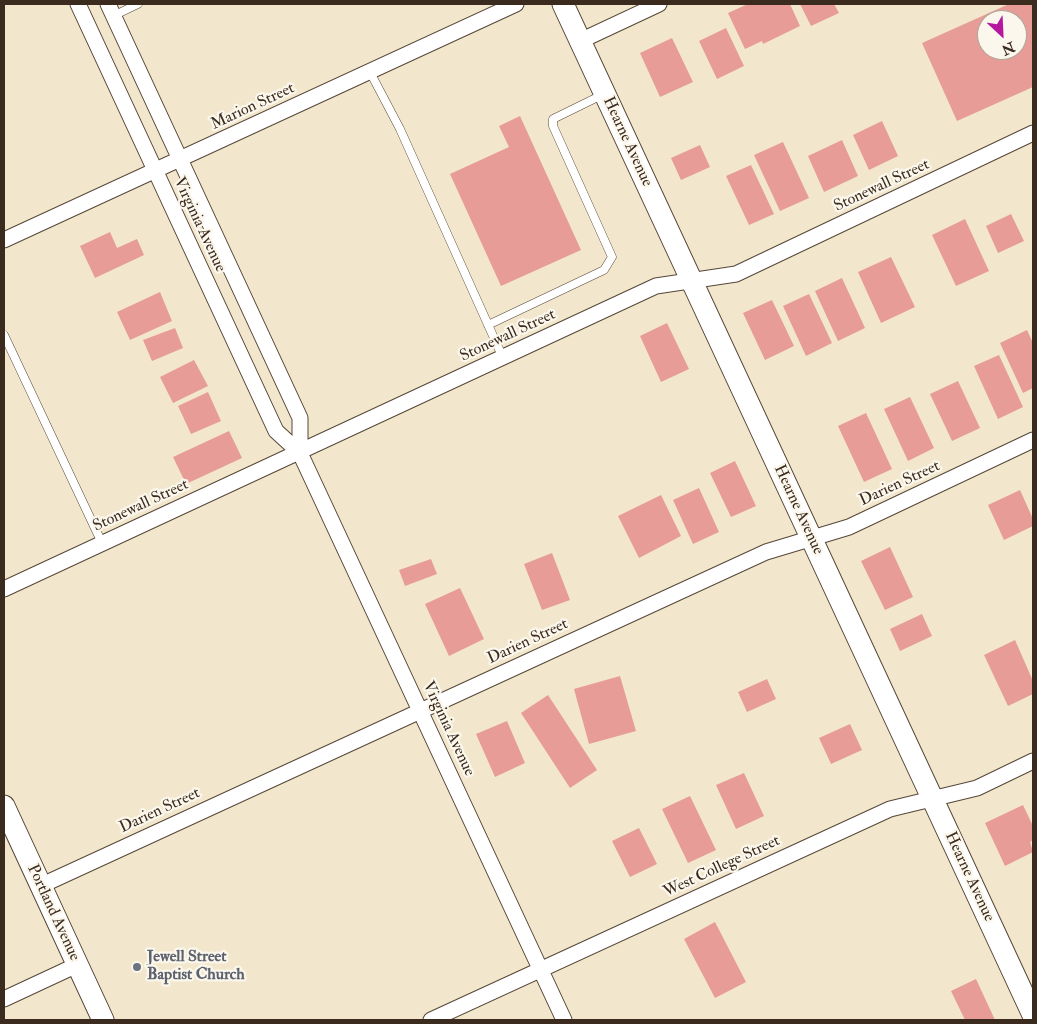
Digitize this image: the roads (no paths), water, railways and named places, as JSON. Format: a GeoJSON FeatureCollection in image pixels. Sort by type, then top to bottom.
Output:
{"type":"FeatureCollection","features":[{"type":"Feature","properties":{"kind":"main road","name":"Hearne Avenue"},"geometry":{"type":"LineString","coordinates":[[562,4],[1033,1015]]}},
{"type":"Feature","properties":{"kind":"main road","name":"Portland Avenue"},"geometry":{"type":"LineString","coordinates":[[5,810],[103,1020]]}},
{"type":"Feature","properties":{"kind":"street","name":"Virginia Avenue"},"geometry":{"type":"LineString","coordinates":[[78,4],[276,431],[300,453],[564,1020]]}},
{"type":"Feature","properties":{"kind":"street","name":"Marion Street"},"geometry":{"type":"LineString","coordinates":[[4,240],[516,4]]}},
{"type":"Feature","properties":{"kind":"street"},"geometry":{"type":"LineString","coordinates":[[580,41],[659,4]]}},
{"type":"Feature","properties":{"kind":"street","name":"Virginia Avenue"},"geometry":{"type":"LineString","coordinates":[[110,10],[300,418],[300,453]]}},
{"type":"Feature","properties":{"kind":"street","name":"Stonewall Street"},"geometry":{"type":"LineString","coordinates":[[4,589],[656,286],[736,274],[1033,133]]}},
{"type":"Feature","properties":{"kind":"street","name":"Darien Street"},"geometry":{"type":"LineString","coordinates":[[40,886],[766,552],[849,527],[1033,440]]}},
{"type":"Feature","properties":{"kind":"street","name":"West College Street"},"geometry":{"type":"LineString","coordinates":[[431,1020],[890,809],[977,788],[1033,761]]}},
{"type":"Feature","properties":{"kind":"street"},"geometry":{"type":"LineString","coordinates":[[4,998],[77,964]]}},
{"type":"Feature","properties":{"kind":"lane"},"geometry":{"type":"LineString","coordinates":[[110,10],[138,4]]}},
{"type":"Feature","properties":{"kind":"lane"},"geometry":{"type":"LineString","coordinates":[[370,72],[400,129],[503,358]]}},
{"type":"Feature","properties":{"kind":"lane"},"geometry":{"type":"LineString","coordinates":[[488,325],[604,270],[612,257],[553,126],[553,119],[604,94]]}},
{"type":"Feature","properties":{"kind":"lane"},"geometry":{"type":"LineString","coordinates":[[4,334],[102,543]]}},
{"type":"Feature","properties":{"kind":"place","name":"Jewell Street Baptist Church"},"geometry":{"type":"Point","coordinates":[137,967]}}]}
